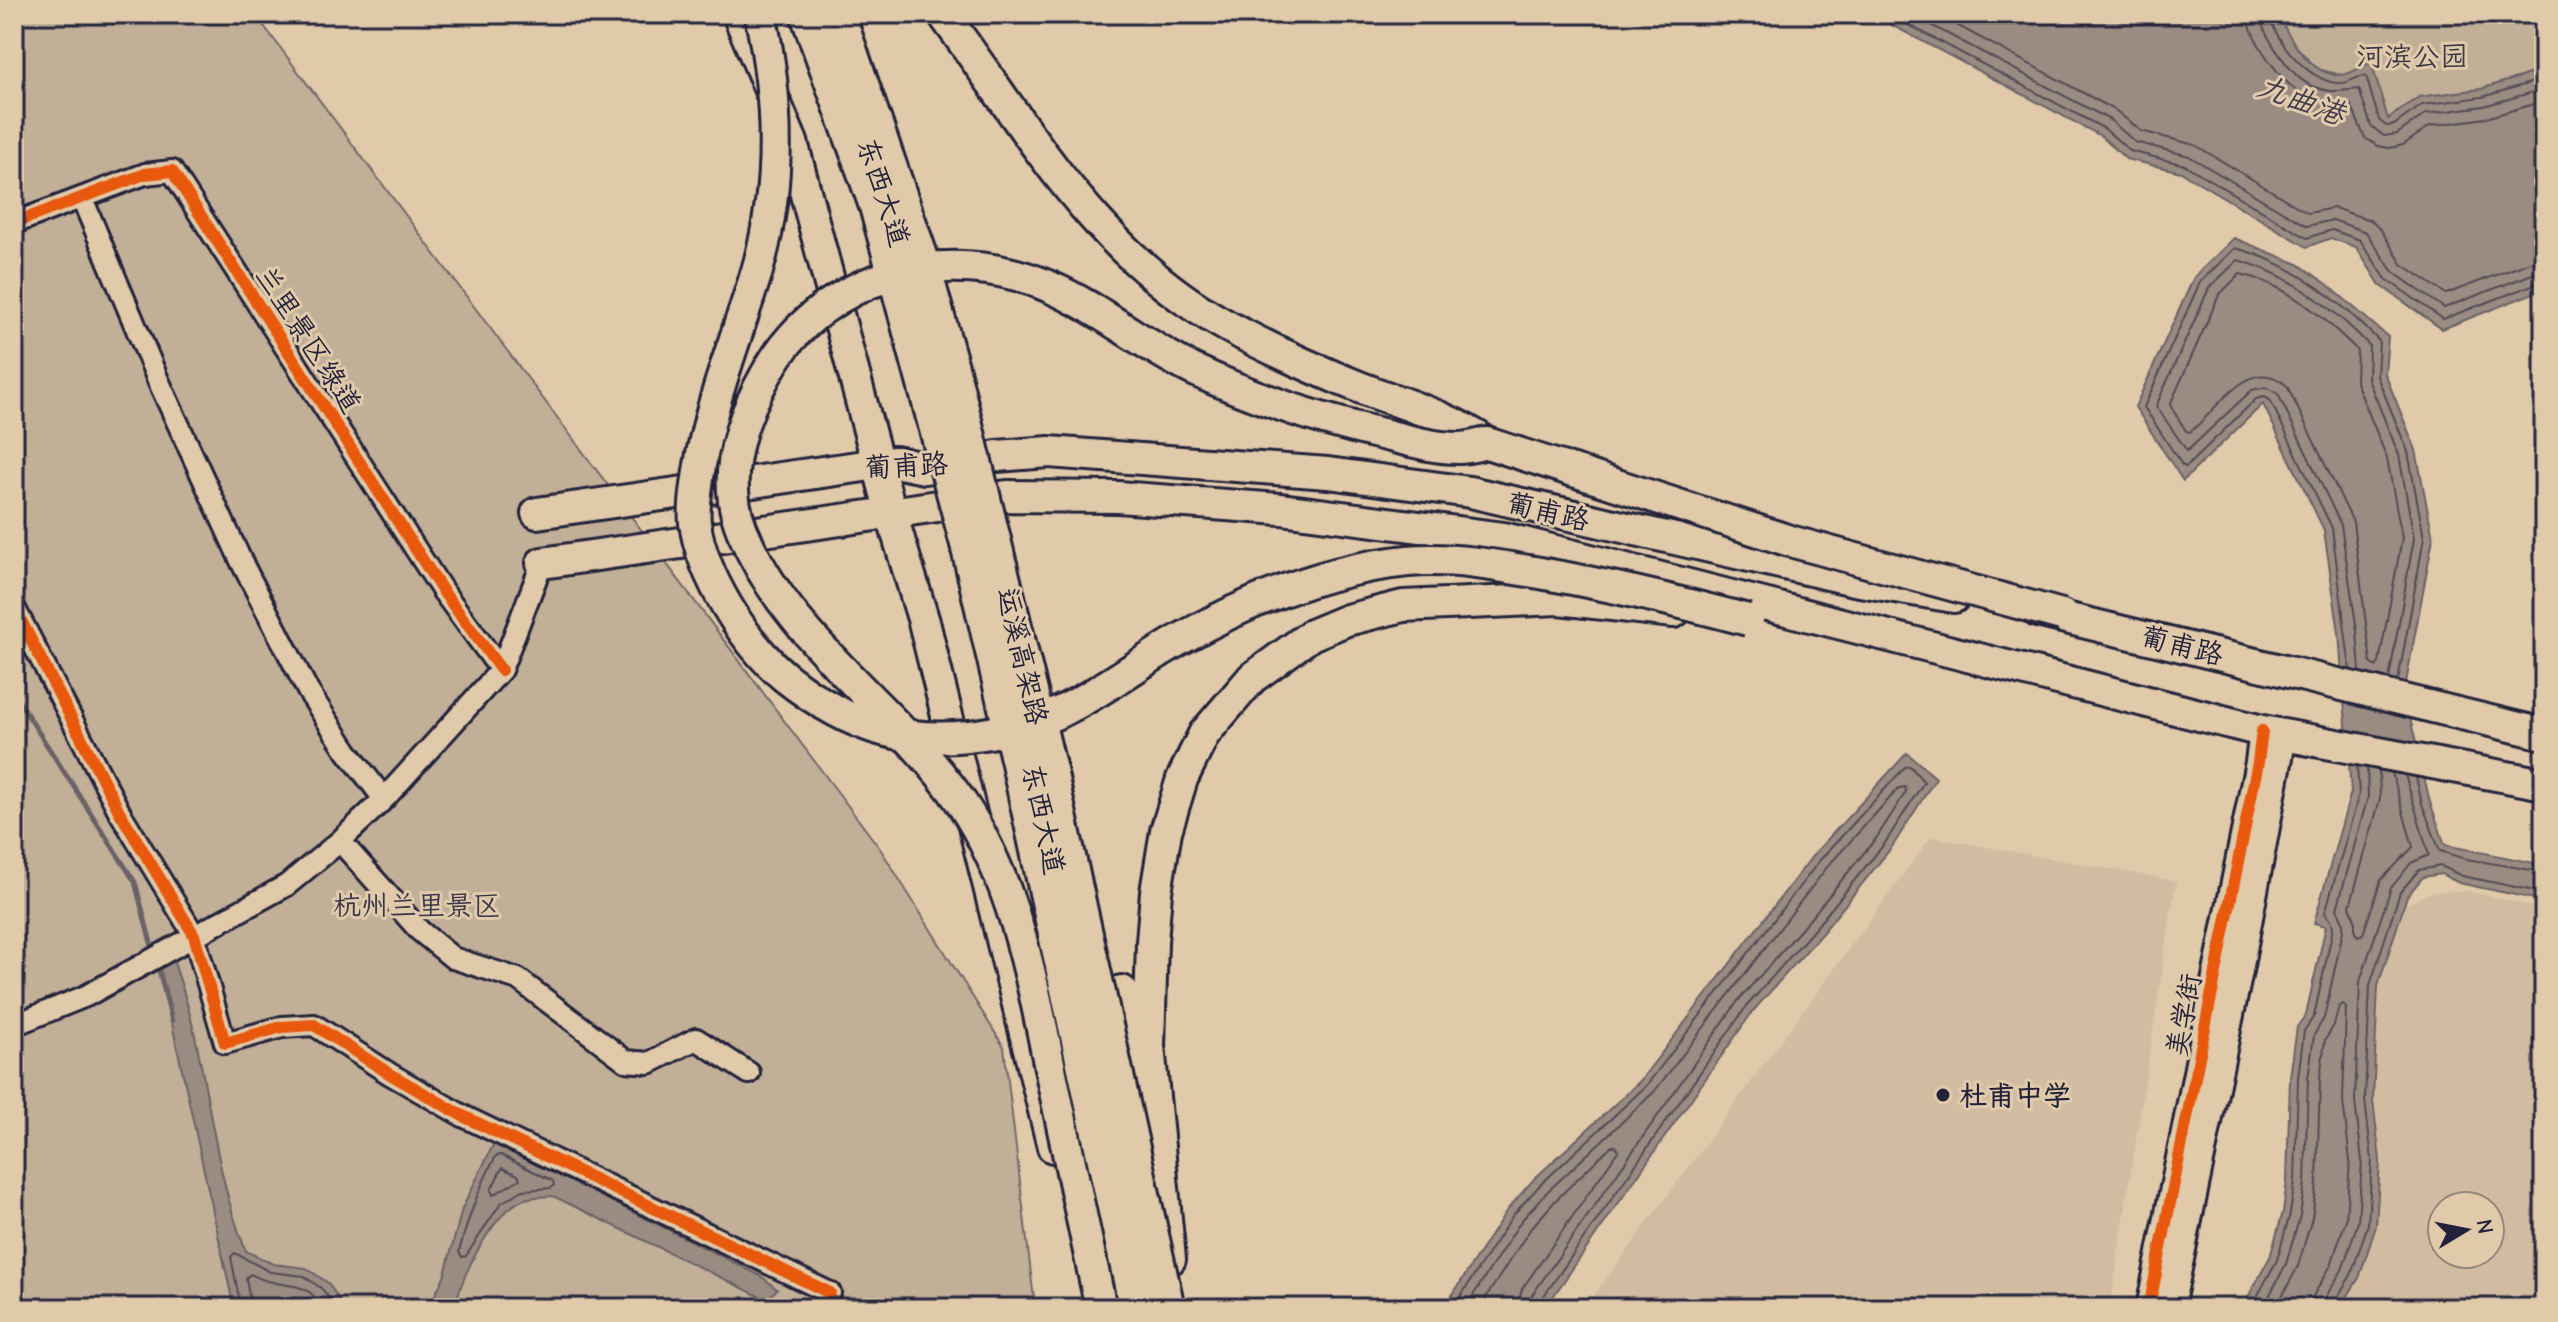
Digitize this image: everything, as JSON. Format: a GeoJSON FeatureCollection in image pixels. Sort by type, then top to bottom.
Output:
{"type":"FeatureCollection","features":[{"type":"Feature","properties":{"kind":"highway","name":"运溪高架路"},"geometry":{"type":"LineString","coordinates":[[807,14],[876,206],[967,544],[1018,763],[1136,1308]]}},
{"type":"Feature","properties":{"kind":"highway","name":"运溪高架路"},"geometry":{"type":"LineString","coordinates":[[838,14],[921,256],[966,423],[1050,770],[1168,1308]]}},
{"type":"Feature","properties":{"kind":"main road"},"geometry":{"type":"LineString","coordinates":[[738,14],[792,142],[891,513],[924,622],[1092,1308]]}},
{"type":"Feature","properties":{"kind":"main road"},"geometry":{"type":"LineString","coordinates":[[760,14],[777,125],[770,219],[705,441],[694,520],[704,558],[752,645],[777,671],[819,701],[864,725],[895,735],[926,739],[965,738],[1027,725],[1057,714],[1181,639],[1247,606],[1302,583],[1408,561],[1484,563],[1631,589],[1748,620],[2166,708]]}},
{"type":"Feature","properties":{"kind":"main road","name":"东西大道"},"geometry":{"type":"LineString","coordinates":[[822,14],[893,213],[961,462],[1022,720],[1151,1308]]}},
{"type":"Feature","properties":{"kind":"main road"},"geometry":{"type":"LineString","coordinates":[[943,14],[1045,160],[1110,238],[1176,294],[1227,326],[1357,386],[1466,428],[1487,443],[1790,541],[2062,615]]}},
{"type":"Feature","properties":{"kind":"main road"},"geometry":{"type":"LineString","coordinates":[[1101,1308],[1035,996],[1005,888],[981,837],[946,782],[872,698],[788,612],[750,550],[738,521],[733,486],[735,452],[752,402],[774,360],[795,332],[828,306],[861,285],[885,276],[955,265],[1008,273],[1045,284],[1071,296],[1154,349],[1196,370],[1320,420],[1422,444],[1461,448],[1487,443]]}},
{"type":"Feature","properties":{"kind":"main road","name":"葡甫路"},"geometry":{"type":"LineString","coordinates":[[537,513],[895,462],[925,468],[1049,452],[1251,466],[1470,492],[1854,580],[2062,615],[2544,734]]}},
{"type":"Feature","properties":{"kind":"main road","name":"葡甫路"},"geometry":{"type":"LineString","coordinates":[[542,563],[1007,496],[1118,497],[1281,509],[1504,538],[2166,708],[2273,733],[2544,784]]}},
{"type":"Feature","properties":{"kind":"main road"},"geometry":{"type":"LineString","coordinates":[[1170,1259],[1149,1046],[1156,892],[1166,831],[1182,779],[1204,734],[1229,703],[1252,678],[1311,635],[1347,620],[1403,606],[1559,599],[1748,620]]}},
{"type":"Feature","properties":{"kind":"main road"},"geometry":{"type":"LineString","coordinates":[[1122,991],[1181,1308]]}},
{"type":"Feature","properties":{"kind":"street","name":"兰里景区绿道"},"geometry":{"type":"LineString","coordinates":[[14,223],[145,174],[172,171],[442,590],[501,670]]}},
{"type":"Feature","properties":{"kind":"street"},"geometry":{"type":"LineString","coordinates":[[82,198],[158,380],[242,563],[308,691],[347,751],[384,799]]}},
{"type":"Feature","properties":{"kind":"street"},"geometry":{"type":"LineString","coordinates":[[14,1025],[86,996],[287,885],[340,841],[384,799],[501,670],[542,563]]}},
{"type":"Feature","properties":{"kind":"street"},"geometry":{"type":"LineString","coordinates":[[14,607],[119,811],[194,935],[225,1043],[282,1027],[314,1025],[463,1116],[830,1293]]}},
{"type":"Feature","properties":{"kind":"street","name":"美学街"},"geometry":{"type":"LineString","coordinates":[[2149,1308],[2258,762],[2273,733]]}},
{"type":"Feature","properties":{"kind":"street","name":"美学街"},"geometry":{"type":"LineString","coordinates":[[2171,1308],[2240,971],[2273,733]]}},
{"type":"Feature","properties":{"kind":"street"},"geometry":{"type":"LineString","coordinates":[[340,841],[420,931],[453,958],[518,979],[626,1061],[649,1063],[696,1039],[749,1073]]}},
{"type":"Feature","properties":{"kind":"shaded area","name":"杜甫中学"},"geometry":{"type":"Polygon","coordinates":[[[1931,837],[2176,881],[2110,1308],[1585,1308],[1931,837]]]}},
{"type":"Feature","properties":{"kind":"shaded area"},"geometry":{"type":"Polygon","coordinates":[[[2468,891],[2544,909],[2544,1308],[2335,1308],[2368,1017],[2393,924],[2406,905],[2430,892],[2468,891]]]}},
{"type":"Feature","properties":{"kind":"green space","name":"杭州兰里景区"},"geometry":{"type":"Polygon","coordinates":[[[14,14],[255,14],[881,850],[1004,1047],[1035,1308],[14,1308],[14,14]]]}},
{"type":"Feature","properties":{"kind":"green space","name":"河滨公园"},"geometry":{"type":"Polygon","coordinates":[[[2277,14],[2544,14],[2544,72],[2481,89],[2419,97],[2387,119],[2342,75],[2317,69],[2292,42],[2277,14]]]}},
{"type":"Feature","properties":{"kind":"water","name":"九曲港"},"geometry":{"type":"Polygon","coordinates":[[[1871,14],[2277,14],[2302,54],[2319,69],[2344,75],[2371,62],[2388,119],[2419,97],[2481,89],[2544,72],[2544,292],[2541,290],[2442,329],[2380,285],[2356,247],[2331,238],[2307,247],[2181,172],[2126,159],[2101,136],[1871,14]]]}},
{"type":"Feature","properties":{"kind":"water"},"geometry":{"type":"Polygon","coordinates":[[[2234,238],[2298,264],[2327,284],[2388,337],[2385,374],[2416,450],[2433,538],[2404,693],[2430,802],[2445,845],[2544,865],[2544,901],[2459,883],[2441,874],[2423,877],[2407,896],[2378,986],[2373,1100],[2380,1160],[2376,1226],[2359,1278],[2340,1308],[2242,1308],[2270,1257],[2283,1212],[2290,1077],[2297,1027],[2306,1014],[2326,926],[2314,923],[2351,792],[2339,633],[2324,530],[2263,404],[2183,481],[2135,407],[2194,277],[2234,238]]]}},
{"type":"Feature","properties":{"kind":"water"},"geometry":{"type":"Polygon","coordinates":[[[1907,753],[1936,778],[1892,847],[1753,1011],[1545,1308],[1444,1308],[1507,1210],[1534,1179],[1640,1081],[1814,854],[1907,753]]]}},
{"type":"Feature","properties":{"kind":"water"},"geometry":{"type":"Polygon","coordinates":[[[170,953],[193,1026],[223,1178],[246,1251],[273,1264],[306,1268],[328,1283],[345,1308],[234,1308],[159,964],[170,953]]]}},
{"type":"Feature","properties":{"kind":"water"},"geometry":{"type":"Polygon","coordinates":[[[494,1143],[761,1276],[777,1289],[767,1300],[553,1196],[533,1197],[511,1207],[489,1232],[471,1263],[455,1308],[429,1308],[445,1274],[462,1209],[494,1143]]]}},
{"type":"Feature","properties":{"kind":"waterway"},"geometry":{"type":"LineString","coordinates":[[14,694],[135,882],[151,943]]}},
{"type":"Feature","properties":{"kind":"waterway"},"geometry":{"type":"LineString","coordinates":[[159,970],[172,1021]]}},
{"type":"Feature","properties":{"kind":"cycle path"},"geometry":{"type":"LineString","coordinates":[[14,223],[145,174],[172,171],[442,590],[501,670]]}},
{"type":"Feature","properties":{"kind":"cycle path"},"geometry":{"type":"LineString","coordinates":[[14,607],[119,811],[194,935],[225,1043],[282,1027],[314,1025],[463,1116],[830,1293]]}},
{"type":"Feature","properties":{"kind":"cycle path"},"geometry":{"type":"LineString","coordinates":[[2149,1308],[2262,731]]}},
{"type":"Feature","properties":{"kind":"place","name":"杜甫中学"},"geometry":{"type":"Point","coordinates":[1943,1095]}}]}
